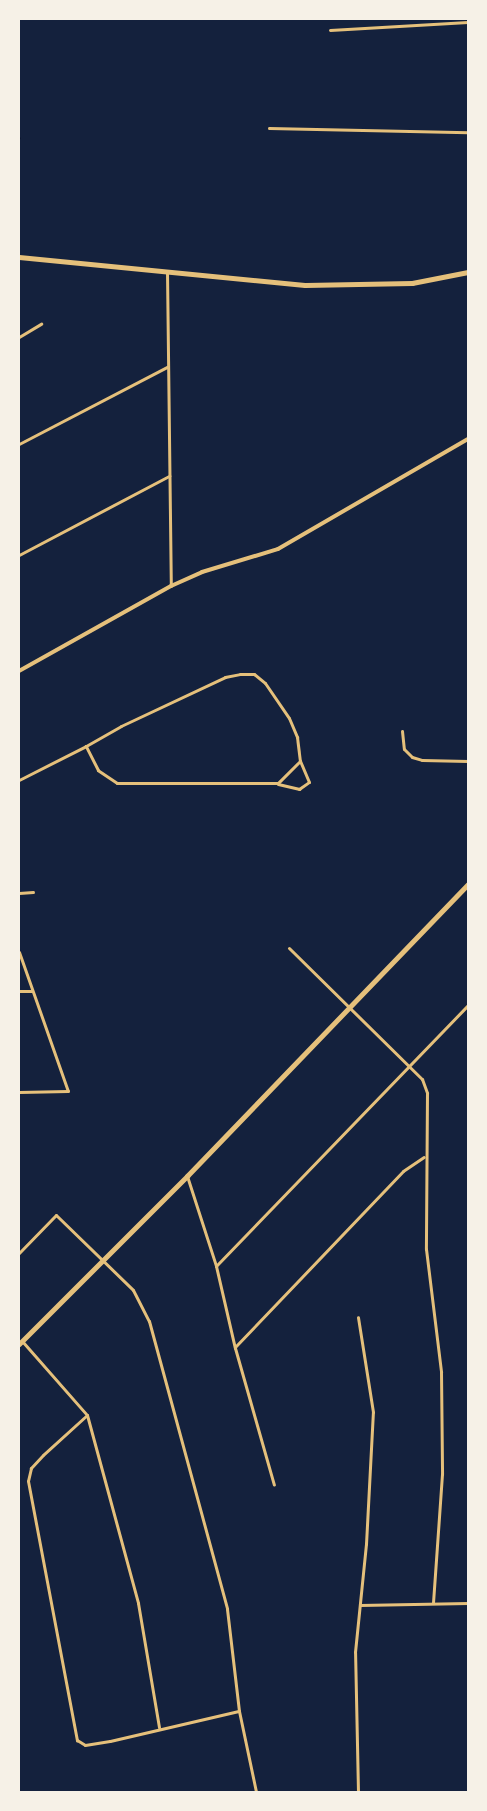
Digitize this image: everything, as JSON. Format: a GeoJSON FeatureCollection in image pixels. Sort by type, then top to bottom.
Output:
{"type":"FeatureCollection","features":[{"type":"Feature","properties":{"kind":"main road"},"geometry":{"type":"LineString","coordinates":[[19,257],[305,285],[359,286],[412,283],[468,272]]}},
{"type":"Feature","properties":{"kind":"main road"},"geometry":{"type":"LineString","coordinates":[[21,1342],[102,1258],[187,1176],[468,884]]}},
{"type":"Feature","properties":{"kind":"street"},"geometry":{"type":"LineString","coordinates":[[330,30],[468,22]]}},
{"type":"Feature","properties":{"kind":"street"},"geometry":{"type":"LineString","coordinates":[[269,128],[468,132]]}},
{"type":"Feature","properties":{"kind":"street"},"geometry":{"type":"LineString","coordinates":[[167,272],[171,586]]}},
{"type":"Feature","properties":{"kind":"street"},"geometry":{"type":"LineString","coordinates":[[19,337],[41,324]]}},
{"type":"Feature","properties":{"kind":"street"},"geometry":{"type":"LineString","coordinates":[[19,444],[167,366]]}},
{"type":"Feature","properties":{"kind":"street"},"geometry":{"type":"LineString","coordinates":[[19,670],[171,586],[202,572],[278,549],[468,439]]}},
{"type":"Feature","properties":{"kind":"street"},"geometry":{"type":"LineString","coordinates":[[19,555],[169,476]]}},
{"type":"Feature","properties":{"kind":"street"},"geometry":{"type":"LineString","coordinates":[[19,780],[121,726],[225,677],[254,674],[265,683],[290,718],[297,737],[300,761],[310,782],[299,789],[278,783],[117,783],[98,770],[86,746]]}},
{"type":"Feature","properties":{"kind":"street"},"geometry":{"type":"LineString","coordinates":[[402,731],[404,749],[412,757],[422,760],[468,761]]}},
{"type":"Feature","properties":{"kind":"street"},"geometry":{"type":"LineString","coordinates":[[278,783],[300,761]]}},
{"type":"Feature","properties":{"kind":"street"},"geometry":{"type":"LineString","coordinates":[[19,893],[33,892]]}},
{"type":"Feature","properties":{"kind":"street"},"geometry":{"type":"LineString","coordinates":[[289,948],[350,1005],[422,1079],[427,1093],[424,1157],[426,1250],[441,1372],[442,1474],[433,1603]]}},
{"type":"Feature","properties":{"kind":"street"},"geometry":{"type":"LineString","coordinates":[[19,952],[68,1091],[19,1092]]}},
{"type":"Feature","properties":{"kind":"street"},"geometry":{"type":"LineString","coordinates":[[19,991],[32,991]]}},
{"type":"Feature","properties":{"kind":"street"},"geometry":{"type":"LineString","coordinates":[[216,1266],[468,1005]]}},
{"type":"Feature","properties":{"kind":"street"},"geometry":{"type":"LineString","coordinates":[[235,1348],[403,1171],[424,1157]]}},
{"type":"Feature","properties":{"kind":"street"},"geometry":{"type":"LineString","coordinates":[[187,1176],[216,1266],[235,1348],[274,1485]]}},
{"type":"Feature","properties":{"kind":"street"},"geometry":{"type":"LineString","coordinates":[[19,1253],[56,1215],[133,1290],[149,1321],[227,1609],[240,1711],[256,1792]]}},
{"type":"Feature","properties":{"kind":"street"},"geometry":{"type":"LineString","coordinates":[[358,1317],[373,1412],[354,1696],[358,1792]]}},
{"type":"Feature","properties":{"kind":"street"},"geometry":{"type":"LineString","coordinates":[[21,1342],[87,1416],[138,1603],[159,1727]]}},
{"type":"Feature","properties":{"kind":"street"},"geometry":{"type":"LineString","coordinates":[[87,1416],[31,1468],[28,1481],[77,1740],[86,1745],[159,1727],[240,1711]]}},
{"type":"Feature","properties":{"kind":"street"},"geometry":{"type":"LineString","coordinates":[[360,1605],[468,1603]]}}]}
